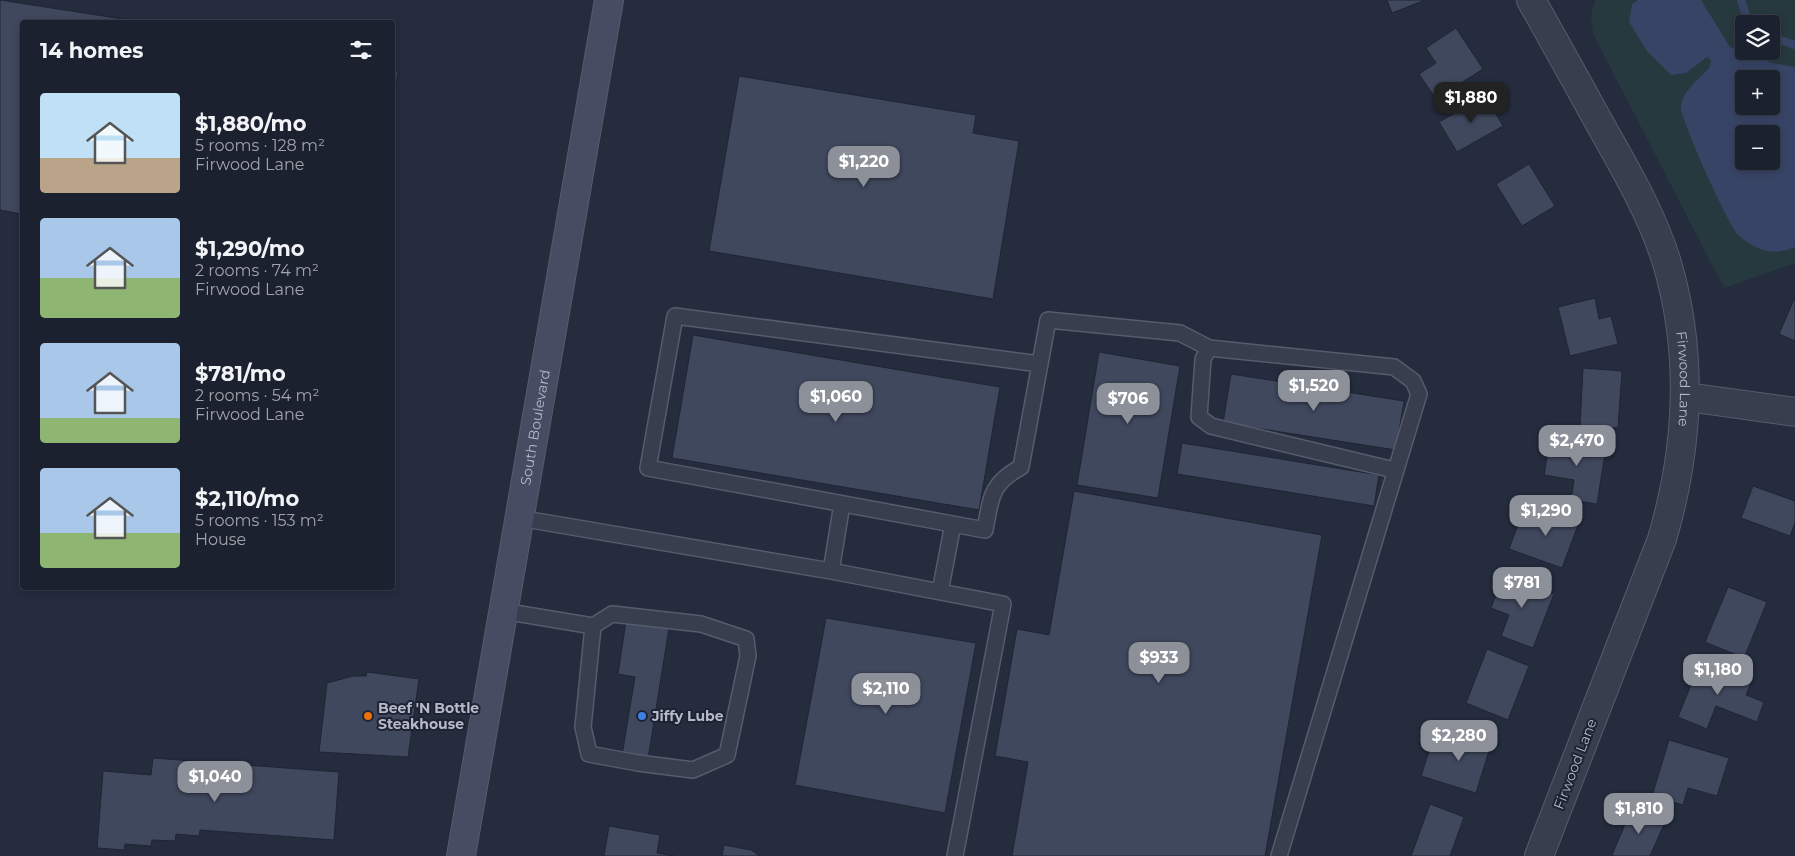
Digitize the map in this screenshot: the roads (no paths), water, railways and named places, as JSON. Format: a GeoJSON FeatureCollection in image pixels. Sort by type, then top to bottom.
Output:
{"type":"FeatureCollection","features":[{"type":"Feature","properties":{"kind":"main road","name":"South Boulevard"},"geometry":{"type":"LineString","coordinates":[[461,856],[610,0]]}},
{"type":"Feature","properties":{"kind":"street","name":"Firwood Lane"},"geometry":{"type":"LineString","coordinates":[[1531,0],[1632,181],[1657,234],[1667,263],[1680,322],[1685,352],[1687,397],[1683,449],[1671,510],[1662,539],[1539,856]]}},
{"type":"Feature","properties":{"kind":"street"},"geometry":{"type":"LineString","coordinates":[[1687,397],[1795,412]]}},
{"type":"Feature","properties":{"kind":"lane"},"geometry":{"type":"LineString","coordinates":[[1040,364],[675,316],[648,468],[985,530],[992,492],[1005,476],[1021,467],[1040,364],[1048,320],[1180,333],[1209,348],[1394,367],[1413,381],[1419,394],[1394,470],[1279,856]]}},
{"type":"Feature","properties":{"kind":"lane"},"geometry":{"type":"LineString","coordinates":[[1209,348],[1203,359],[1199,417],[1211,426],[1394,470]]}},
{"type":"Feature","properties":{"kind":"lane"},"geometry":{"type":"LineString","coordinates":[[831,571],[842,504]]}},
{"type":"Feature","properties":{"kind":"lane"},"geometry":{"type":"LineString","coordinates":[[519,518],[831,571],[1003,604],[956,856]]}},
{"type":"Feature","properties":{"kind":"lane"},"geometry":{"type":"LineString","coordinates":[[940,592],[953,524]]}},
{"type":"Feature","properties":{"kind":"lane"},"geometry":{"type":"LineString","coordinates":[[503,612],[593,626],[612,614],[701,624],[746,638],[748,656],[727,754],[693,770],[589,754],[583,727],[593,626]]}},
{"type":"Feature","properties":{"kind":"water"},"geometry":{"type":"Polygon","coordinates":[[[1638,0],[1701,0],[1730,47],[1735,49],[1735,60],[1764,60],[1795,67],[1795,247],[1787,250],[1772,251],[1752,245],[1739,236],[1716,195],[1689,132],[1681,107],[1682,101],[1692,85],[1710,67],[1711,60],[1707,57],[1686,73],[1671,75],[1647,51],[1629,22],[1632,4],[1638,0]]]}},
{"type":"Feature","properties":{"kind":"waterway"},"geometry":{"type":"LineString","coordinates":[[1741,0],[1746,15]]}},
{"type":"Feature","properties":{"kind":"waterway"},"geometry":{"type":"LineString","coordinates":[[1780,40],[1795,45]]}},
{"type":"Feature","properties":{"kind":"place","name":"Beef 'N Bottle Steakhouse"},"geometry":{"type":"Point","coordinates":[368,716]}},
{"type":"Feature","properties":{"kind":"place","name":"Jiffy Lube"},"geometry":{"type":"Point","coordinates":[642,716]}}]}
